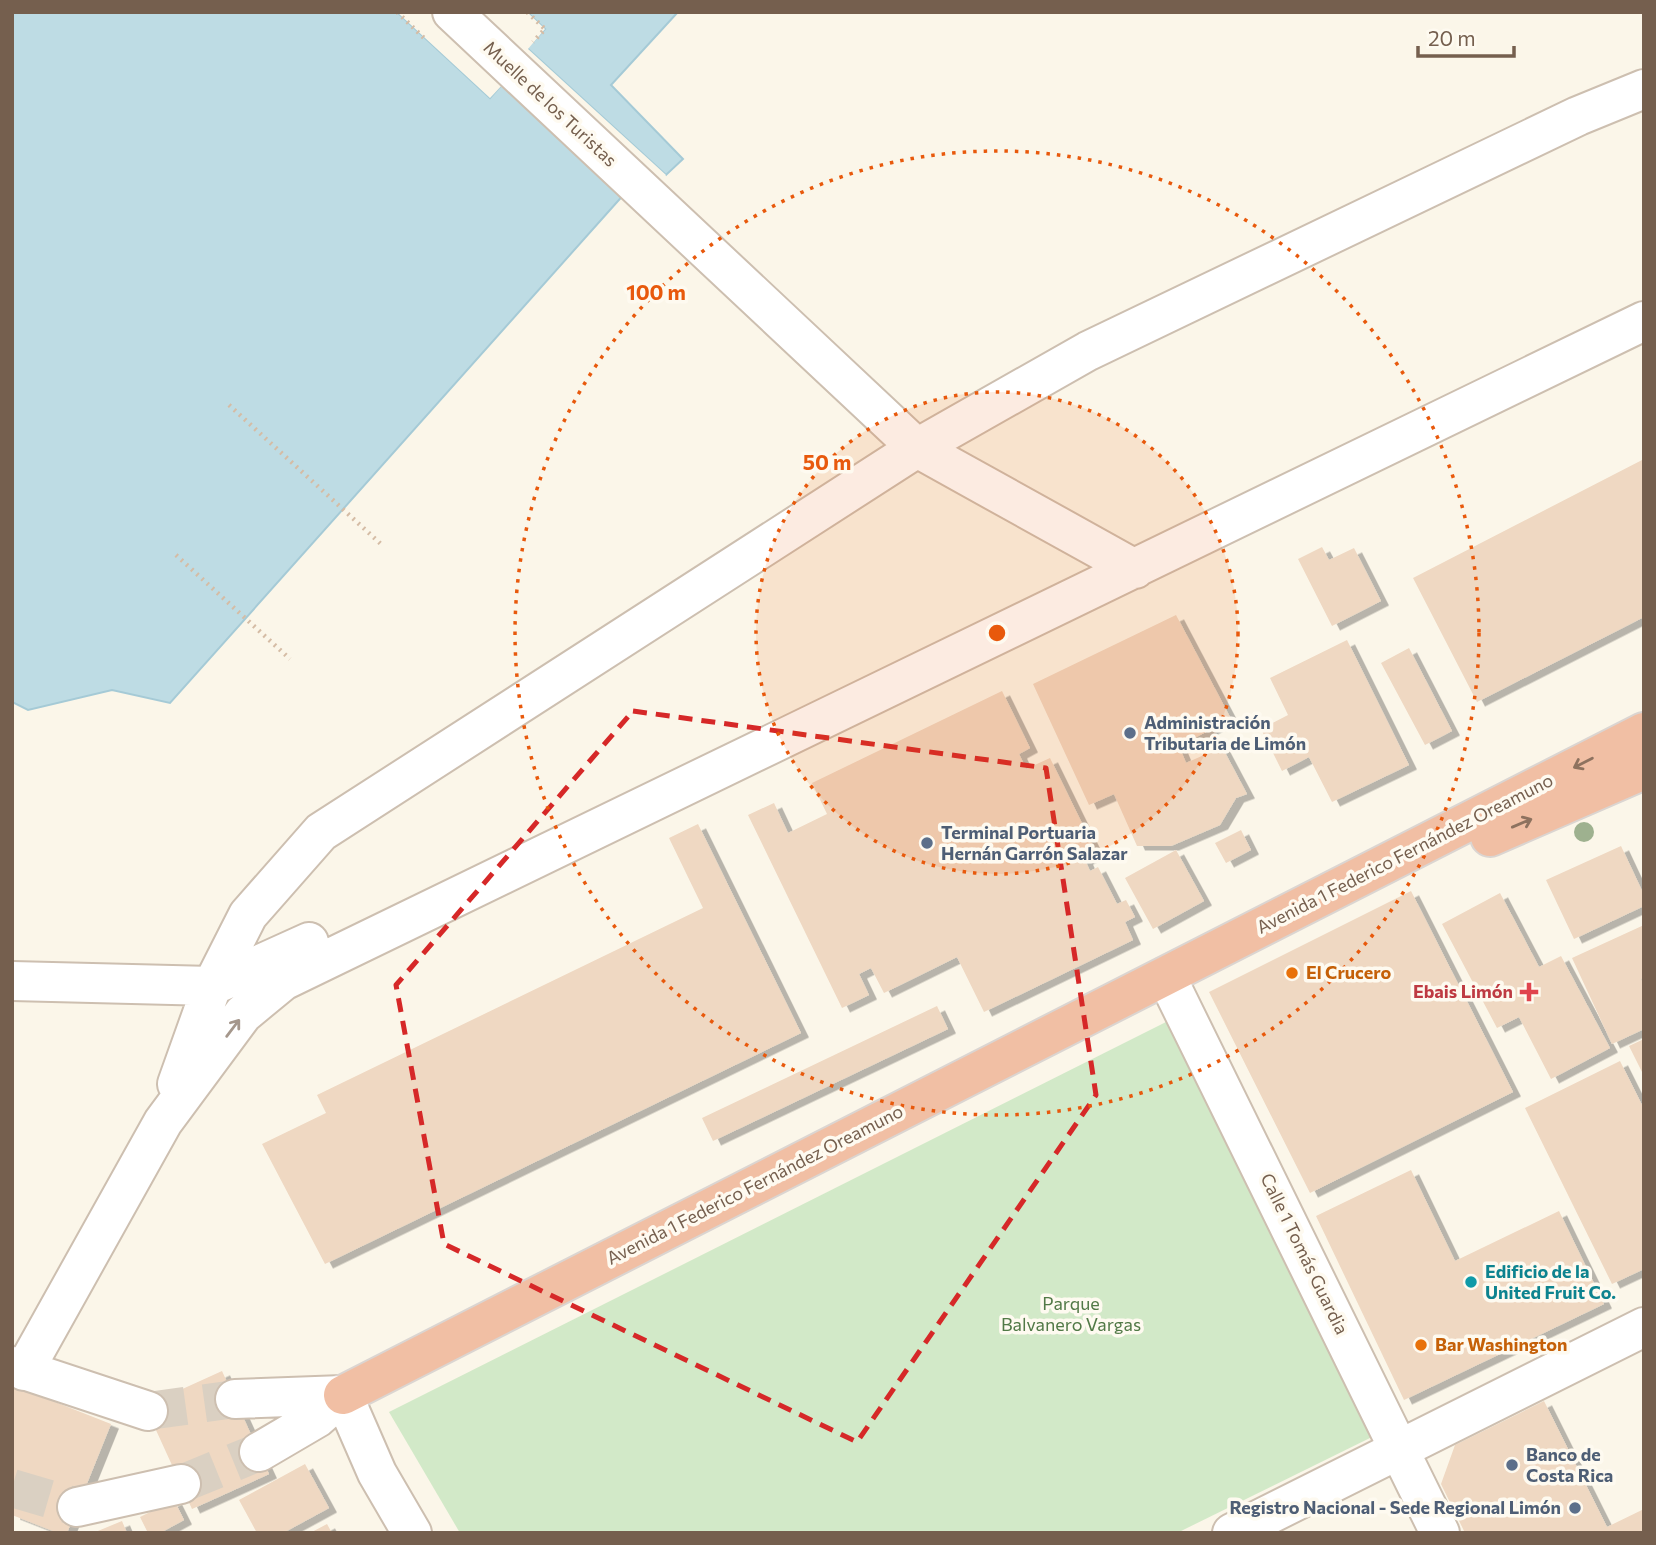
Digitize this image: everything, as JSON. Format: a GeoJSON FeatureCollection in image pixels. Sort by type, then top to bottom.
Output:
{"type":"FeatureCollection","features":[{"type":"Feature","properties":{"kind":"highway","name":"Avenida 1 Federico Fernández Oreamuno"},"geometry":{"type":"LineString","coordinates":[[343,1395],[1166,976],[1638,761]]}},
{"type":"Feature","properties":{"kind":"street","name":"Muelle de los Turistas"},"geometry":{"type":"LineString","coordinates":[[452,12],[917,448],[1135,569]]}},
{"type":"Feature","properties":{"kind":"street"},"geometry":{"type":"LineString","coordinates":[[163,1122],[212,986],[248,915],[321,832],[917,448],[1088,351],[1566,122],[1644,89]]}},
{"type":"Feature","properties":{"kind":"street"},"geometry":{"type":"LineString","coordinates":[[148,1410],[18,1369],[163,1122],[243,1014],[283,981],[1644,321]]}},
{"type":"Feature","properties":{"kind":"street"},"geometry":{"type":"LineString","coordinates":[[12,981],[212,986],[993,620],[1135,569]]}},
{"type":"Feature","properties":{"kind":"street","name":"Calle 1 Tomás Guardia"},"geometry":{"type":"LineString","coordinates":[[1166,976],[1440,1533]]}},
{"type":"Feature","properties":{"kind":"street"},"geometry":{"type":"LineString","coordinates":[[1232,1533],[1644,1326]]}},
{"type":"Feature","properties":{"kind":"street"},"geometry":{"type":"LineString","coordinates":[[235,1399],[343,1395]]}},
{"type":"Feature","properties":{"kind":"street"},"geometry":{"type":"LineString","coordinates":[[259,1452],[317,1418],[343,1395]]}},
{"type":"Feature","properties":{"kind":"street"},"geometry":{"type":"LineString","coordinates":[[343,1395],[377,1473],[412,1533]]}},
{"type":"Feature","properties":{"kind":"street"},"geometry":{"type":"LineString","coordinates":[[77,1507],[181,1484]]}},
{"type":"Feature","properties":{"kind":"path"},"geometry":{"type":"LineString","coordinates":[[229,405],[382,545]]}},
{"type":"Feature","properties":{"kind":"path"},"geometry":{"type":"LineString","coordinates":[[176,555],[290,659]]}},
{"type":"Feature","properties":{"kind":"highlighted area"},"geometry":{"type":"Polygon","coordinates":[[[633,711],[1046,768],[1096,1095],[857,1442],[444,1244],[396,985],[633,711]]]}},
{"type":"Feature","properties":{"kind":"green space","name":"Parque Balvanero Vargas"},"geometry":{"type":"Polygon","coordinates":[[[1170,1020],[1374,1436],[1177,1533],[460,1533],[389,1412],[1170,1020]]]}},
{"type":"Feature","properties":{"kind":"water"},"geometry":{"type":"Polygon","coordinates":[[[12,12],[397,12],[490,98],[505,81],[626,192],[170,703],[112,690],[28,710],[12,702],[12,12]]]}},
{"type":"Feature","properties":{"kind":"water"},"geometry":{"type":"Polygon","coordinates":[[[527,12],[678,12],[611,85],[683,159],[666,175],[527,48],[545,29],[527,12]]]}},
{"type":"Feature","properties":{"kind":"pier"},"geometry":{"type":"Polygon","coordinates":[[[397,12],[402,12],[490,93],[503,79],[505,82],[490,98],[397,12]]]}},
{"type":"Feature","properties":{"kind":"pier"},"geometry":{"type":"Polygon","coordinates":[[[523,12],[527,12],[545,29],[528,49],[666,175],[664,178],[525,51],[525,46],[540,29],[523,12]]]}},
{"type":"Feature","properties":{"kind":"building"},"geometry":{"type":"Polygon","coordinates":[[[1644,459],[1644,617],[1477,702],[1413,578],[1644,459]]]}},
{"type":"Feature","properties":{"kind":"building"},"geometry":{"type":"Polygon","coordinates":[[[1322,547],[1329,560],[1354,548],[1381,601],[1332,626],[1298,559],[1322,547]]]}},
{"type":"Feature","properties":{"kind":"building","name":"Administración Tributaria de Limón"},"geometry":{"type":"Polygon","coordinates":[[[1176,615],[1231,719],[1179,746],[1186,763],[1222,747],[1247,794],[1236,798],[1220,825],[1171,846],[1137,846],[1114,794],[1089,805],[1033,684],[1176,615]]]}},
{"type":"Feature","properties":{"kind":"building"},"geometry":{"type":"Polygon","coordinates":[[[1347,640],[1409,765],[1332,802],[1309,757],[1282,771],[1261,729],[1288,715],[1270,678],[1347,640]]]}},
{"type":"Feature","properties":{"kind":"building"},"geometry":{"type":"Polygon","coordinates":[[[1409,648],[1452,731],[1425,745],[1381,663],[1409,648]]]}},
{"type":"Feature","properties":{"kind":"building","name":"Terminal Portuaria Hernán Garrón Salazar"},"geometry":{"type":"Polygon","coordinates":[[[1002,691],[1030,748],[1019,754],[1026,769],[1050,758],[1097,854],[1085,860],[1090,871],[1098,867],[1117,904],[1126,900],[1135,917],[1125,922],[1133,940],[984,1012],[957,957],[884,993],[871,968],[859,974],[869,995],[842,1008],[748,815],[774,803],[788,833],[827,814],[812,783],[1002,691]]]}},
{"type":"Feature","properties":{"kind":"building"},"geometry":{"type":"Polygon","coordinates":[[[698,824],[801,1033],[325,1264],[262,1144],[326,1113],[317,1095],[703,908],[669,838],[698,824]]]}},
{"type":"Feature","properties":{"kind":"building"},"geometry":{"type":"Polygon","coordinates":[[[1241,830],[1251,850],[1226,863],[1215,843],[1241,830]]]}},
{"type":"Feature","properties":{"kind":"building"},"geometry":{"type":"Polygon","coordinates":[[[1621,846],[1644,895],[1644,906],[1574,939],[1546,880],[1621,846]]]}},
{"type":"Feature","properties":{"kind":"building"},"geometry":{"type":"Polygon","coordinates":[[[1176,850],[1204,901],[1153,929],[1125,878],[1176,850]]]}},
{"type":"Feature","properties":{"kind":"building"},"geometry":{"type":"Polygon","coordinates":[[[1411,891],[1513,1092],[1310,1193],[1209,992],[1411,891]]]}},
{"type":"Feature","properties":{"kind":"building","name":"Ebais Limón"},"geometry":{"type":"Polygon","coordinates":[[[1500,893],[1539,967],[1561,956],[1610,1048],[1551,1079],[1519,1017],[1497,1028],[1442,924],[1500,893]]]}},
{"type":"Feature","properties":{"kind":"building"},"geometry":{"type":"Polygon","coordinates":[[[1644,925],[1644,978],[1641,979],[1644,985],[1644,1029],[1612,1044],[1572,958],[1644,925]]]}},
{"type":"Feature","properties":{"kind":"building"},"geometry":{"type":"Polygon","coordinates":[[[937,1006],[948,1029],[713,1141],[702,1118],[937,1006]]]}},
{"type":"Feature","properties":{"kind":"building"},"geometry":{"type":"Polygon","coordinates":[[[1644,1039],[1644,1076],[1629,1046],[1644,1039]]]}},
{"type":"Feature","properties":{"kind":"building"},"geometry":{"type":"Polygon","coordinates":[[[1620,1061],[1644,1109],[1644,1269],[1612,1284],[1525,1108],[1620,1061]]]}},
{"type":"Feature","properties":{"kind":"building","name":"Edificio de la United Fruit Co."},"geometry":{"type":"Polygon","coordinates":[[[1411,1170],[1455,1261],[1559,1211],[1604,1304],[1404,1400],[1316,1216],[1411,1170]]]}},
{"type":"Feature","properties":{"kind":"building"},"geometry":{"type":"Polygon","coordinates":[[[222,1371],[269,1474],[192,1509],[145,1406],[222,1371]]]}},
{"type":"Feature","properties":{"kind":"building"},"geometry":{"type":"Polygon","coordinates":[[[12,1385],[111,1424],[67,1533],[58,1533],[12,1515],[12,1385]]]}},
{"type":"Feature","properties":{"kind":"building","name":"Banco de Costa Rica"},"geometry":{"type":"Polygon","coordinates":[[[1544,1401],[1607,1527],[1644,1509],[1644,1533],[1465,1533],[1441,1484],[1455,1445],[1544,1401]]]}},
{"type":"Feature","properties":{"kind":"building"},"geometry":{"type":"Polygon","coordinates":[[[305,1464],[329,1508],[283,1533],[257,1533],[239,1500],[305,1464]]]}},
{"type":"Feature","properties":{"kind":"building"},"geometry":{"type":"Polygon","coordinates":[[[174,1500],[184,1520],[160,1533],[148,1533],[140,1517],[174,1500]]]}},
{"type":"Feature","properties":{"kind":"building"},"geometry":{"type":"Polygon","coordinates":[[[122,1521],[127,1533],[93,1533],[122,1521]]]}},
{"type":"Feature","properties":{"kind":"building"},"geometry":{"type":"Polygon","coordinates":[[[327,1524],[332,1533],[310,1533],[327,1524]]]}},
{"type":"Feature","properties":{"kind":"tunnel"},"geometry":{"type":"LineString","coordinates":[[148,1411],[235,1399]]}},
{"type":"Feature","properties":{"kind":"tunnel"},"geometry":{"type":"LineString","coordinates":[[181,1484],[259,1452]]}},
{"type":"Feature","properties":{"kind":"tunnel"},"geometry":{"type":"LineString","coordinates":[[12,1488],[77,1507]]}},
{"type":"Feature","properties":{"kind":"place","name":"Administración Tributaria de Limón"},"geometry":{"type":"Point","coordinates":[1130,733]}},
{"type":"Feature","properties":{"kind":"place","name":"Terminal Portuaria Hernán Garrón Salazar"},"geometry":{"type":"Point","coordinates":[927,843]}},
{"type":"Feature","properties":{"kind":"place","name":"El Crucero"},"geometry":{"type":"Point","coordinates":[1292,973]}},
{"type":"Feature","properties":{"kind":"place","name":"Ebais Limón"},"geometry":{"type":"Point","coordinates":[1529,992]}},
{"type":"Feature","properties":{"kind":"place","name":"Edificio de la United Fruit Co."},"geometry":{"type":"Point","coordinates":[1471,1282]}},
{"type":"Feature","properties":{"kind":"place","name":"Bar Washington"},"geometry":{"type":"Point","coordinates":[1421,1345]}},
{"type":"Feature","properties":{"kind":"place","name":"Banco de Costa Rica"},"geometry":{"type":"Point","coordinates":[1512,1465]}},
{"type":"Feature","properties":{"kind":"place","name":"Registro Nacional - Sede Regional Limón"},"geometry":{"type":"Point","coordinates":[1575,1508]}}]}
